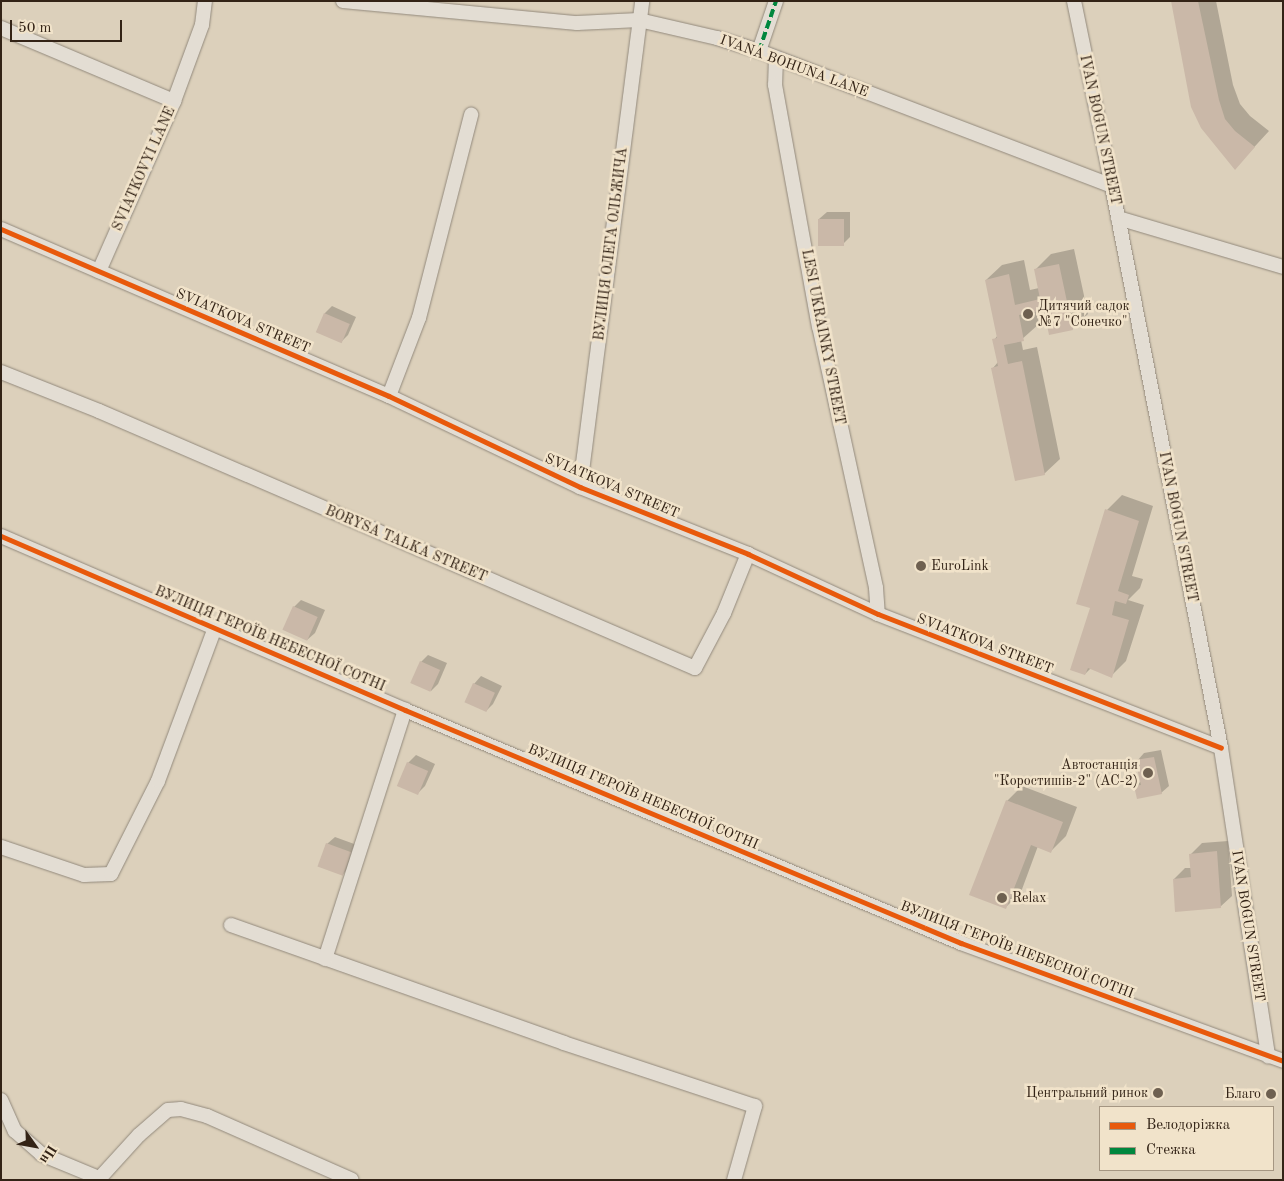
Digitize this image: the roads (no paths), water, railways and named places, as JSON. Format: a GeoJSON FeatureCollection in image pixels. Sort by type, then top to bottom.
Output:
{"type":"FeatureCollection","features":[{"type":"Feature","properties":{"kind":"street"},"geometry":{"type":"LineString","coordinates":[[174,101],[202,25],[205,1]]}},
{"type":"Feature","properties":{"kind":"street","name":"IVANA BOHUNA LANE"},"geometry":{"type":"LineString","coordinates":[[343,1],[577,23],[639,20],[759,51],[1112,186]]}},
{"type":"Feature","properties":{"kind":"street","name":"ВУЛИЦЯ ОЛЕГА ОЛЬЖИЧА"},"geometry":{"type":"LineString","coordinates":[[580,486],[642,1]]}},
{"type":"Feature","properties":{"kind":"street"},"geometry":{"type":"LineString","coordinates":[[759,51],[776,1]]}},
{"type":"Feature","properties":{"kind":"street","name":"IVAN BOGUN STREET"},"geometry":{"type":"LineString","coordinates":[[1074,1],[1112,186],[1221,748],[1268,1056]]}},
{"type":"Feature","properties":{"kind":"street","name":"SVIATKOVYI LANE"},"geometry":{"type":"LineString","coordinates":[[1,28],[174,101],[99,271]]}},
{"type":"Feature","properties":{"kind":"street","name":"LESI UKRAINKY STREET"},"geometry":{"type":"LineString","coordinates":[[776,58],[775,85],[819,326],[876,588],[878,614]]}},
{"type":"Feature","properties":{"kind":"street"},"geometry":{"type":"LineString","coordinates":[[388,396],[419,318],[471,115]]}},
{"type":"Feature","properties":{"kind":"street"},"geometry":{"type":"LineString","coordinates":[[1118,218],[1283,267]]}},
{"type":"Feature","properties":{"kind":"street","name":"SVIATKOVA STREET"},"geometry":{"type":"LineString","coordinates":[[1,229],[388,396],[580,486],[748,554],[878,614],[1221,748]]}},
{"type":"Feature","properties":{"kind":"street","name":"BORYSA TALKA STREET"},"geometry":{"type":"LineString","coordinates":[[1,372],[99,411],[695,668],[724,613],[748,554]]}},
{"type":"Feature","properties":{"kind":"street","name":"ВУЛИЦЯ ГЕРОЇВ НЕБЕСНОЇ СОТНІ"},"geometry":{"type":"LineString","coordinates":[[1,536],[405,710],[961,943],[1283,1061]]}},
{"type":"Feature","properties":{"kind":"street"},"geometry":{"type":"LineString","coordinates":[[1,847],[84,875],[111,874],[158,781],[215,628]]}},
{"type":"Feature","properties":{"kind":"street"},"geometry":{"type":"LineString","coordinates":[[325,958],[405,710]]}},
{"type":"Feature","properties":{"kind":"street"},"geometry":{"type":"LineString","coordinates":[[231,925],[564,1043],[756,1106],[734,1180]]}},
{"type":"Feature","properties":{"kind":"street"},"geometry":{"type":"LineString","coordinates":[[1,1100],[15,1132],[41,1154],[98,1179],[139,1135],[168,1110],[181,1109],[207,1116],[349,1179]]}},
{"type":"Feature","properties":{"kind":"place","name":"Дитячий садок №7 \"Сонечко\""},"geometry":{"type":"Point","coordinates":[1028,314]}},
{"type":"Feature","properties":{"kind":"place","name":"EuroLink"},"geometry":{"type":"Point","coordinates":[921,566]}},
{"type":"Feature","properties":{"kind":"place","name":"Автостанція \"Коростишів-2\" (АС-2)"},"geometry":{"type":"Point","coordinates":[1148,773]}},
{"type":"Feature","properties":{"kind":"place","name":"Relax"},"geometry":{"type":"Point","coordinates":[1002,898]}},
{"type":"Feature","properties":{"kind":"place","name":"Центральний ринок"},"geometry":{"type":"Point","coordinates":[1158,1093]}},
{"type":"Feature","properties":{"kind":"place","name":"Благо"},"geometry":{"type":"Point","coordinates":[1271,1094]}}]}
